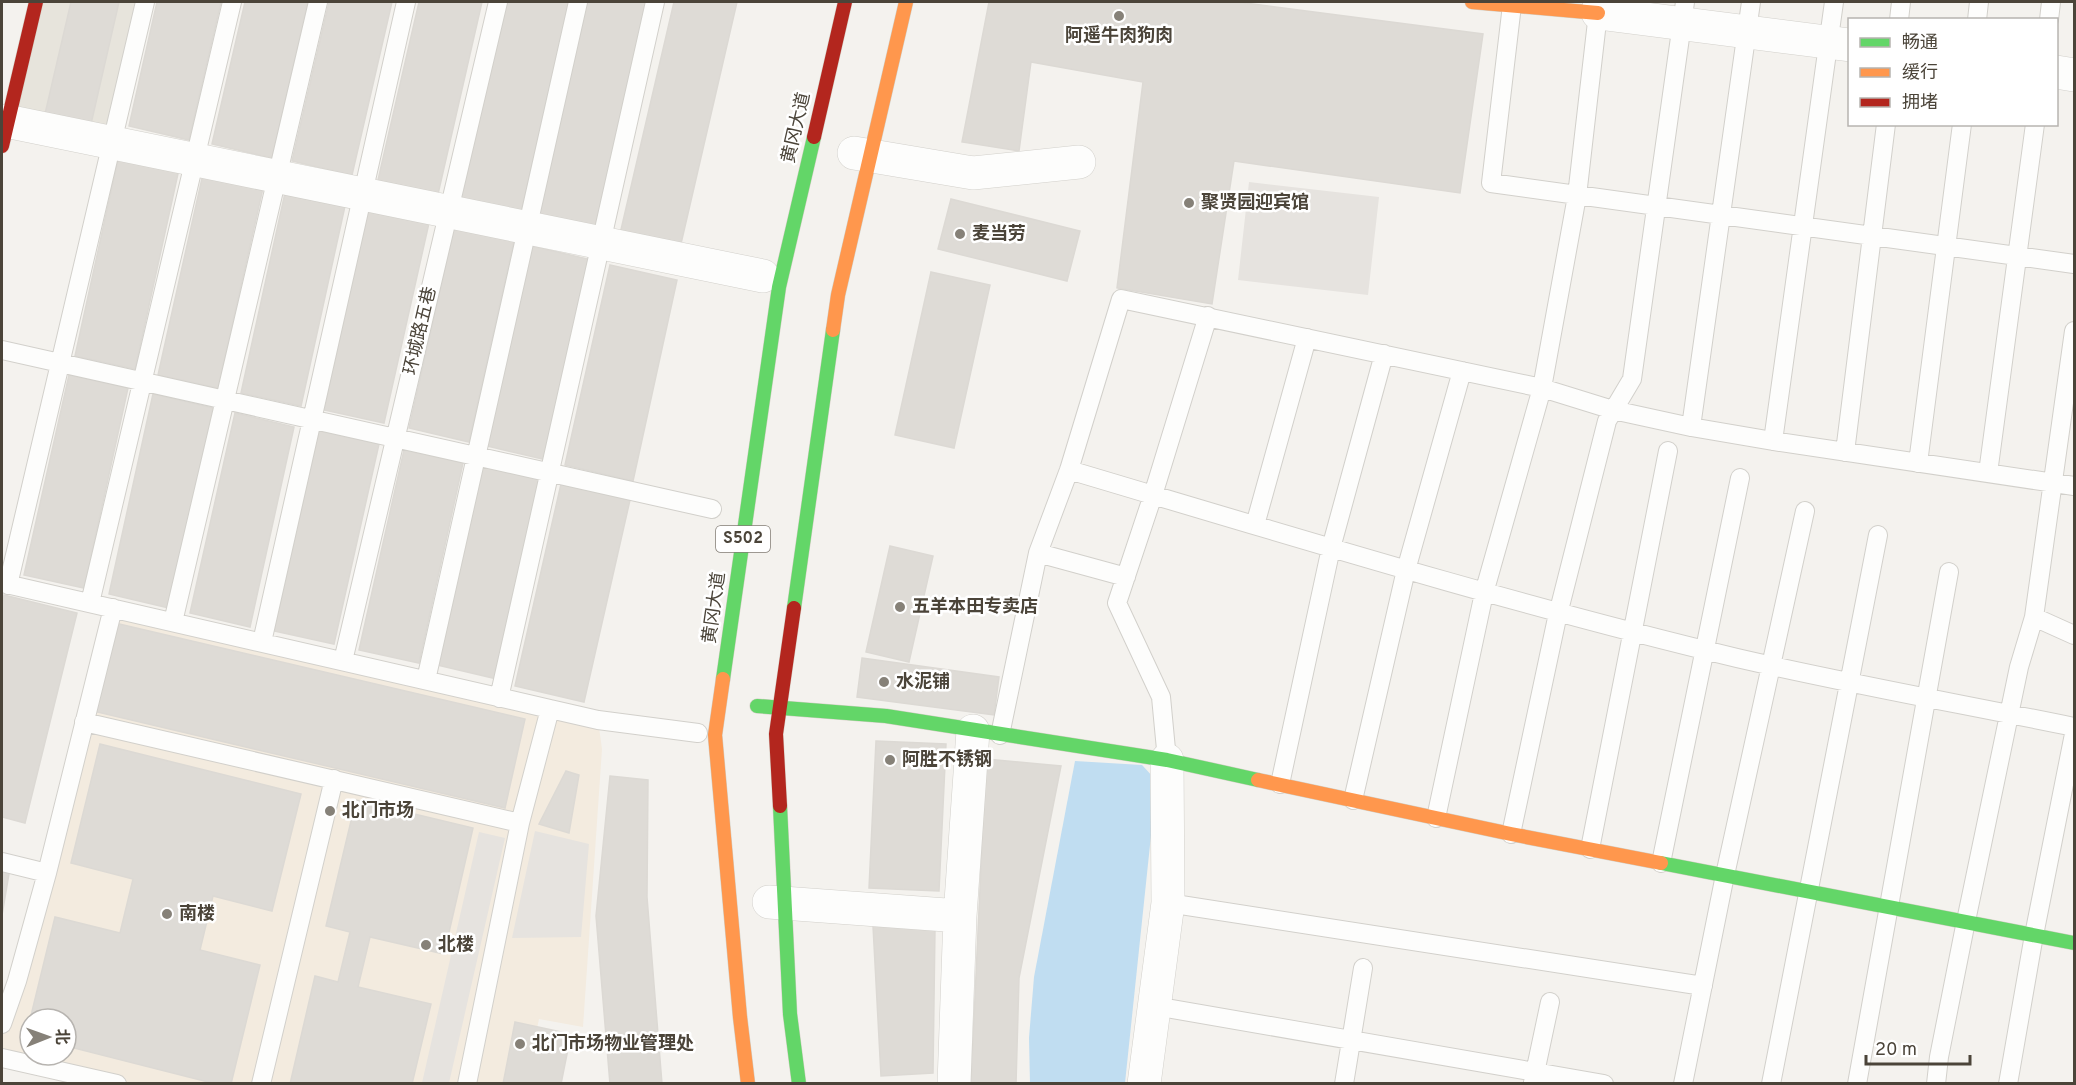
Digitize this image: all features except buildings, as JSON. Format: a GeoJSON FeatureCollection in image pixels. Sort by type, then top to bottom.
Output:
{"type":"FeatureCollection","features":[{"type":"Feature","properties":{"kind":"main road"},"geometry":{"type":"LineString","coordinates":[[3,134],[36,2]]}},
{"type":"Feature","properties":{"kind":"main road","name":"黄冈大道"},"geometry":{"type":"LineString","coordinates":[[748,1083],[715,735],[779,287],[845,2]]}},
{"type":"Feature","properties":{"kind":"main road"},"geometry":{"type":"LineString","coordinates":[[799,1083],[790,1014],[776,734],[838,295],[906,2]]}},
{"type":"Feature","properties":{"kind":"main road"},"geometry":{"type":"LineString","coordinates":[[1472,2],[1599,7]]}},
{"type":"Feature","properties":{"kind":"main road"},"geometry":{"type":"LineString","coordinates":[[757,706],[886,716],[1167,760],[1511,834],[2074,943]]}},
{"type":"Feature","properties":{"kind":"street"},"geometry":{"type":"LineString","coordinates":[[1599,7],[1683,13],[1748,34],[1838,44]]}},
{"type":"Feature","properties":{"kind":"street"},"geometry":{"type":"LineString","coordinates":[[2058,72],[2074,75]]}},
{"type":"Feature","properties":{"kind":"street"},"geometry":{"type":"LineString","coordinates":[[3,134],[763,276]]}},
{"type":"Feature","properties":{"kind":"street"},"geometry":{"type":"LineString","coordinates":[[854,153],[973,173],[1079,162]]}},
{"type":"Feature","properties":{"kind":"street"},"geometry":{"type":"LineString","coordinates":[[954,1083],[960,916],[987,733]]}},
{"type":"Feature","properties":{"kind":"street"},"geometry":{"type":"LineString","coordinates":[[1144,1083],[1168,903],[1167,760]]}},
{"type":"Feature","properties":{"kind":"street"},"geometry":{"type":"LineString","coordinates":[[769,902],[960,916]]}},
{"type":"Feature","properties":{"kind":"lane"},"geometry":{"type":"LineString","coordinates":[[145,2],[4,584],[598,720],[698,733]]}},
{"type":"Feature","properties":{"kind":"lane"},"geometry":{"type":"LineString","coordinates":[[90,603],[232,2]]}},
{"type":"Feature","properties":{"kind":"lane"},"geometry":{"type":"LineString","coordinates":[[173,621],[318,2]]}},
{"type":"Feature","properties":{"kind":"lane"},"geometry":{"type":"LineString","coordinates":[[261,642],[406,2]]}},
{"type":"Feature","properties":{"kind":"lane","name":"环城路五巷"},"geometry":{"type":"LineString","coordinates":[[343,660],[498,2]]}},
{"type":"Feature","properties":{"kind":"lane"},"geometry":{"type":"LineString","coordinates":[[426,680],[578,2]]}},
{"type":"Feature","properties":{"kind":"lane"},"geometry":{"type":"LineString","coordinates":[[499,698],[655,2]]}},
{"type":"Feature","properties":{"kind":"lane"},"geometry":{"type":"LineString","coordinates":[[1691,427],[1751,2]]}},
{"type":"Feature","properties":{"kind":"lane"},"geometry":{"type":"LineString","coordinates":[[1773,441],[1802,227],[1838,44],[1834,2]]}},
{"type":"Feature","properties":{"kind":"lane"},"geometry":{"type":"LineString","coordinates":[[1899,18],[1901,2]]}},
{"type":"Feature","properties":{"kind":"lane"},"geometry":{"type":"LineString","coordinates":[[1977,18],[1979,2]]}},
{"type":"Feature","properties":{"kind":"lane"},"geometry":{"type":"LineString","coordinates":[[2049,18],[2051,2]]}},
{"type":"Feature","properties":{"kind":"lane"},"geometry":{"type":"LineString","coordinates":[[1512,5],[1491,183],[2074,264]]}},
{"type":"Feature","properties":{"kind":"lane"},"geometry":{"type":"LineString","coordinates":[[1436,818],[1484,593],[1542,388],[1576,196],[1599,7]]}},
{"type":"Feature","properties":{"kind":"lane"},"geometry":{"type":"LineString","coordinates":[[1511,834],[1558,612],[1607,421],[1632,379],[1683,13]]}},
{"type":"Feature","properties":{"kind":"lane"},"geometry":{"type":"LineString","coordinates":[[1845,452],[1886,126]]}},
{"type":"Feature","properties":{"kind":"lane"},"geometry":{"type":"LineString","coordinates":[[1918,462],[1962,126]]}},
{"type":"Feature","properties":{"kind":"lane"},"geometry":{"type":"LineString","coordinates":[[1988,473],[2035,126]]}},
{"type":"Feature","properties":{"kind":"lane"},"geometry":{"type":"LineString","coordinates":[[987,733],[1038,553],[1069,471],[1121,298],[1542,388],[1613,410],[1691,427],[2074,486]]}},
{"type":"Feature","properties":{"kind":"lane"},"geometry":{"type":"LineString","coordinates":[[1167,760],[1161,697],[1116,603],[1153,495],[1208,316]]}},
{"type":"Feature","properties":{"kind":"lane"},"geometry":{"type":"LineString","coordinates":[[1936,1083],[1939,1057],[2009,714],[2034,617],[2074,331]]}},
{"type":"Feature","properties":{"kind":"lane"},"geometry":{"type":"LineString","coordinates":[[1255,525],[1307,338]]}},
{"type":"Feature","properties":{"kind":"lane"},"geometry":{"type":"LineString","coordinates":[[2,350],[712,509]]}},
{"type":"Feature","properties":{"kind":"lane"},"geometry":{"type":"LineString","coordinates":[[1280,784],[1331,548],[1384,354]]}},
{"type":"Feature","properties":{"kind":"lane"},"geometry":{"type":"LineString","coordinates":[[1353,800],[1407,570],[1462,371]]}},
{"type":"Feature","properties":{"kind":"lane"},"geometry":{"type":"LineString","coordinates":[[1590,849],[1668,451]]}},
{"type":"Feature","properties":{"kind":"lane"},"geometry":{"type":"LineString","coordinates":[[1069,471],[1484,593],[1558,612],[1772,665],[2074,727]]}},
{"type":"Feature","properties":{"kind":"lane"},"geometry":{"type":"LineString","coordinates":[[1660,863],[1740,478]]}},
{"type":"Feature","properties":{"kind":"lane"},"geometry":{"type":"LineString","coordinates":[[1683,1083],[1725,875],[1805,511]]}},
{"type":"Feature","properties":{"kind":"lane"},"geometry":{"type":"LineString","coordinates":[[1772,1083],[1878,535]]}},
{"type":"Feature","properties":{"kind":"lane"},"geometry":{"type":"LineString","coordinates":[[1038,553],[1126,577]]}},
{"type":"Feature","properties":{"kind":"lane"},"geometry":{"type":"LineString","coordinates":[[1857,1083],[1949,572]]}},
{"type":"Feature","properties":{"kind":"lane"},"geometry":{"type":"LineString","coordinates":[[2,1024],[17,981],[47,873],[113,608]]}},
{"type":"Feature","properties":{"kind":"lane"},"geometry":{"type":"LineString","coordinates":[[2034,617],[2074,635]]}},
{"type":"Feature","properties":{"kind":"lane"},"geometry":{"type":"LineString","coordinates":[[467,1083],[520,823],[550,709]]}},
{"type":"Feature","properties":{"kind":"lane"},"geometry":{"type":"LineString","coordinates":[[84,722],[520,823]]}},
{"type":"Feature","properties":{"kind":"lane"},"geometry":{"type":"LineString","coordinates":[[2008,1083],[2034,935],[2074,734]]}},
{"type":"Feature","properties":{"kind":"lane"},"geometry":{"type":"LineString","coordinates":[[261,1083],[334,779]]}},
{"type":"Feature","properties":{"kind":"lane"},"geometry":{"type":"LineString","coordinates":[[2,862],[47,873]]}},
{"type":"Feature","properties":{"kind":"lane"},"geometry":{"type":"LineString","coordinates":[[1168,903],[1703,986]]}},
{"type":"Feature","properties":{"kind":"lane"},"geometry":{"type":"LineString","coordinates":[[1344,1083],[1363,968]]}},
{"type":"Feature","properties":{"kind":"lane"},"geometry":{"type":"LineString","coordinates":[[1534,1078],[1550,1002]]}},
{"type":"Feature","properties":{"kind":"lane"},"geometry":{"type":"LineString","coordinates":[[1155,1006],[1351,1040],[1534,1078],[1604,1083]]}},
{"type":"Feature","properties":{"kind":"lane"},"geometry":{"type":"LineString","coordinates":[[2,1058],[117,1083]]}},
{"type":"Feature","properties":{"kind":"shaded area"},"geometry":{"type":"Polygon","coordinates":[[[36,2],[145,2],[112,143],[6,121],[36,2]]]}},
{"type":"Feature","properties":{"kind":"shaded area"},"geometry":{"type":"Polygon","coordinates":[[[1249,182],[1379,197],[1368,295],[1238,280],[1249,182]]]}},
{"type":"Feature","properties":{"kind":"shaded area","name":"北门市场"},"geometry":{"type":"Polygon","coordinates":[[[113,608],[598,720],[602,749],[583,1027],[539,1019],[526,1083],[117,1083],[43,1067],[78,1067],[78,1007],[18,1007],[18,1061],[2,1058],[2,1024],[113,608]]]}},
{"type":"Feature","properties":{"kind":"shaded area"},"geometry":{"type":"Polygon","coordinates":[[[535,831],[589,844],[581,937],[512,938],[535,831]]]}},
{"type":"Feature","properties":{"kind":"shaded area"},"geometry":{"type":"Polygon","coordinates":[[[479,832],[505,838],[449,1083],[422,1083],[479,832]]]}},
{"type":"Feature","properties":{"kind":"water"},"geometry":{"type":"Polygon","coordinates":[[[1075,761],[1142,765],[1154,778],[1154,807],[1125,1083],[1030,1084],[1029,1038],[1034,977],[1075,761]]]}},
{"type":"Feature","properties":{"kind":"traffic: fast"},"geometry":{"type":"LineString","coordinates":[[723,679],[779,287],[814,137]]}},
{"type":"Feature","properties":{"kind":"traffic: fast"},"geometry":{"type":"LineString","coordinates":[[794,608],[833,330]]}},
{"type":"Feature","properties":{"kind":"traffic: fast"},"geometry":{"type":"LineString","coordinates":[[757,706],[886,716],[1167,760],[1258,780]]}},
{"type":"Feature","properties":{"kind":"traffic: fast"},"geometry":{"type":"LineString","coordinates":[[780,806],[790,1014],[799,1084]]}},
{"type":"Feature","properties":{"kind":"traffic: fast"},"geometry":{"type":"LineString","coordinates":[[1661,863],[2074,943]]}},
{"type":"Feature","properties":{"kind":"traffic: slow"},"geometry":{"type":"LineString","coordinates":[[833,330],[838,295],[906,2]]}},
{"type":"Feature","properties":{"kind":"traffic: slow"},"geometry":{"type":"LineString","coordinates":[[1472,2],[1598,13]]}},
{"type":"Feature","properties":{"kind":"traffic: slow"},"geometry":{"type":"LineString","coordinates":[[723,679],[715,735],[748,1084]]}},
{"type":"Feature","properties":{"kind":"traffic: slow"},"geometry":{"type":"LineString","coordinates":[[1258,780],[1511,834],[1661,863]]}},
{"type":"Feature","properties":{"kind":"traffic: jam"},"geometry":{"type":"LineString","coordinates":[[2,146],[36,2]]}},
{"type":"Feature","properties":{"kind":"traffic: jam"},"geometry":{"type":"LineString","coordinates":[[814,137],[845,2]]}},
{"type":"Feature","properties":{"kind":"traffic: jam"},"geometry":{"type":"LineString","coordinates":[[780,806],[776,734],[794,608]]}},
{"type":"Feature","properties":{"kind":"place","name":"阿遥牛肉狗肉"},"geometry":{"type":"Point","coordinates":[1119,16]}},
{"type":"Feature","properties":{"kind":"place","name":"聚贤园迎宾馆"},"geometry":{"type":"Point","coordinates":[1189,203]}},
{"type":"Feature","properties":{"kind":"place","name":"麦当劳"},"geometry":{"type":"Point","coordinates":[960,234]}},
{"type":"Feature","properties":{"kind":"place","name":"五羊本田专卖店"},"geometry":{"type":"Point","coordinates":[900,607]}},
{"type":"Feature","properties":{"kind":"place","name":"水泥铺"},"geometry":{"type":"Point","coordinates":[884,682]}},
{"type":"Feature","properties":{"kind":"place","name":"阿胜不锈钢"},"geometry":{"type":"Point","coordinates":[890,760]}},
{"type":"Feature","properties":{"kind":"place","name":"北门市场"},"geometry":{"type":"Point","coordinates":[330,811]}},
{"type":"Feature","properties":{"kind":"place","name":"南楼"},"geometry":{"type":"Point","coordinates":[167,914]}},
{"type":"Feature","properties":{"kind":"place","name":"北楼"},"geometry":{"type":"Point","coordinates":[426,945]}},
{"type":"Feature","properties":{"kind":"place","name":"北门市场物业管理处"},"geometry":{"type":"Point","coordinates":[520,1044]}}]}
